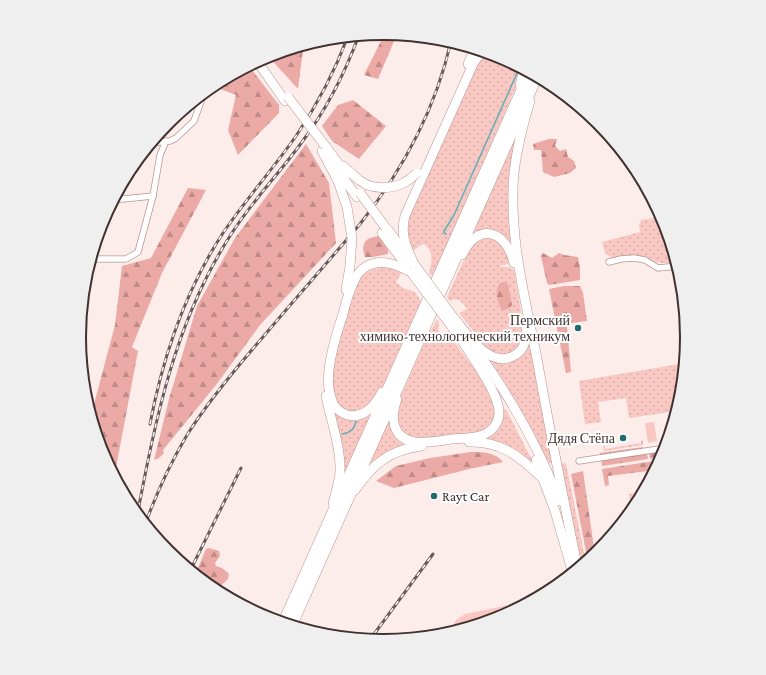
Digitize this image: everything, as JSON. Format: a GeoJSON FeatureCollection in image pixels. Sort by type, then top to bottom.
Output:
{"type":"FeatureCollection","features":[{"type":"Feature","properties":{"kind":"highway"},"geometry":{"type":"LineString","coordinates":[[286,618],[527,78]]}},
{"type":"Feature","properties":{"kind":"highway"},"geometry":{"type":"LineString","coordinates":[[293,621],[535,82]]}},
{"type":"Feature","properties":{"kind":"main road"},"geometry":{"type":"LineString","coordinates":[[324,149],[352,174],[367,184],[384,188],[395,187],[405,183],[417,173],[426,159],[473,54]]}},
{"type":"Feature","properties":{"kind":"main road"},"geometry":{"type":"LineString","coordinates":[[412,268],[404,240],[403,232],[405,216],[478,56]]}},
{"type":"Feature","properties":{"kind":"main road"},"geometry":{"type":"LineString","coordinates":[[265,65],[287,99]]}},
{"type":"Feature","properties":{"kind":"main road"},"geometry":{"type":"LineString","coordinates":[[261,66],[495,376],[532,438],[550,477],[562,509],[575,565]]}},
{"type":"Feature","properties":{"kind":"main road"},"geometry":{"type":"LineString","coordinates":[[490,161],[509,107],[522,75]]}},
{"type":"Feature","properties":{"kind":"main road"},"geometry":{"type":"LineString","coordinates":[[538,84],[525,119],[517,154],[514,189],[514,225],[526,301],[575,565]]}},
{"type":"Feature","properties":{"kind":"main road"},"geometry":{"type":"LineString","coordinates":[[324,149],[338,181],[347,207],[352,238],[350,266],[326,368],[326,396],[338,447],[340,469],[338,485],[326,529]]}},
{"type":"Feature","properties":{"kind":"main road"},"geometry":{"type":"LineString","coordinates":[[432,311],[451,279],[469,243],[473,239],[482,235],[488,234],[498,236],[507,244],[514,263],[526,324],[526,336],[523,347],[519,352],[510,358],[492,358],[452,321]]}},
{"type":"Feature","properties":{"kind":"main road"},"geometry":{"type":"LineString","coordinates":[[408,345],[372,408],[363,414],[355,416],[347,414],[337,408],[332,401],[329,392],[329,368],[349,294],[355,279],[363,269],[377,262],[412,268]]}},
{"type":"Feature","properties":{"kind":"main road"},"geometry":{"type":"LineString","coordinates":[[424,331],[416,359],[395,405],[393,421],[395,429],[400,435],[408,440],[418,442],[476,437],[487,433],[496,425],[499,413],[496,398],[452,321]]}},
{"type":"Feature","properties":{"kind":"main road"},"geometry":{"type":"LineString","coordinates":[[466,345],[489,378],[527,441],[544,480],[574,565]]}},
{"type":"Feature","properties":{"kind":"main road"},"geometry":{"type":"LineString","coordinates":[[347,503],[367,473],[380,462],[402,450],[423,446],[470,442],[496,445],[513,453],[544,480]]}},
{"type":"Feature","properties":{"kind":"street"},"geometry":{"type":"LineString","coordinates":[[158,143],[166,142],[176,138],[194,121],[202,101]]}},
{"type":"Feature","properties":{"kind":"street"},"geometry":{"type":"LineString","coordinates":[[97,259],[126,259],[138,252],[153,196],[160,155],[166,142]]}},
{"type":"Feature","properties":{"kind":"street"},"geometry":{"type":"LineString","coordinates":[[120,199],[153,196]]}},
{"type":"Feature","properties":{"kind":"street"},"geometry":{"type":"LineString","coordinates":[[609,262],[634,258],[645,260],[658,268],[672,267]]}},
{"type":"Feature","properties":{"kind":"street"},"geometry":{"type":"LineString","coordinates":[[579,461],[659,449]]}},
{"type":"Feature","properties":{"kind":"shaded area"},"geometry":{"type":"Polygon","coordinates":[[[481,57],[497,63],[520,73],[519,80],[433,278],[429,273],[431,254],[429,250],[424,244],[412,252],[405,231],[410,213],[476,62],[481,57]]]}},
{"type":"Feature","properties":{"kind":"shaded area"},"geometry":{"type":"Polygon","coordinates":[[[517,132],[520,135],[512,245],[508,240],[496,233],[469,240],[517,132]]]}},
{"type":"Feature","properties":{"kind":"shaded area"},"geometry":{"type":"Polygon","coordinates":[[[655,218],[665,242],[671,263],[656,262],[647,257],[634,256],[614,259],[605,253],[602,242],[640,232],[639,225],[641,220],[655,218]]]}},
{"type":"Feature","properties":{"kind":"shaded area"},"geometry":{"type":"Polygon","coordinates":[[[491,238],[501,242],[511,260],[508,264],[500,267],[509,267],[514,270],[524,329],[521,348],[502,358],[487,348],[459,313],[467,309],[464,305],[455,299],[450,301],[447,297],[468,251],[478,240],[491,238]]]}},
{"type":"Feature","properties":{"kind":"shaded area"},"geometry":{"type":"Polygon","coordinates":[[[382,267],[390,267],[402,272],[396,282],[403,288],[415,292],[421,301],[378,397],[367,410],[347,413],[334,400],[332,386],[333,363],[348,307],[358,283],[362,276],[367,272],[382,267]]]}},
{"type":"Feature","properties":{"kind":"shaded area"},"geometry":{"type":"Polygon","coordinates":[[[437,319],[439,322],[438,327],[440,334],[443,337],[447,333],[493,394],[496,420],[482,433],[416,440],[405,436],[397,425],[397,405],[426,339],[437,319]]]}},
{"type":"Feature","properties":{"kind":"shaded area"},"geometry":{"type":"Polygon","coordinates":[[[530,345],[552,462],[550,463],[543,453],[520,407],[492,362],[503,364],[513,362],[522,355],[530,345]]]}},
{"type":"Feature","properties":{"kind":"shaded area"},"geometry":{"type":"Polygon","coordinates":[[[679,364],[675,396],[671,412],[629,418],[626,398],[598,402],[601,422],[585,424],[579,381],[679,364]]]}},
{"type":"Feature","properties":{"kind":"shaded area"},"geometry":{"type":"Polygon","coordinates":[[[504,408],[507,411],[534,464],[483,440],[499,428],[503,420],[504,408]]]}},
{"type":"Feature","properties":{"kind":"shaded area"},"geometry":{"type":"Polygon","coordinates":[[[332,409],[357,419],[373,414],[345,479],[332,409]]]}},
{"type":"Feature","properties":{"kind":"shaded area"},"geometry":{"type":"Polygon","coordinates":[[[389,419],[410,444],[367,468],[389,419]]]}},
{"type":"Feature","properties":{"kind":"shaded area"},"geometry":{"type":"Polygon","coordinates":[[[654,422],[657,441],[648,443],[645,423],[654,422]]]}},
{"type":"Feature","properties":{"kind":"shaded area"},"geometry":{"type":"Polygon","coordinates":[[[643,440],[643,445],[604,451],[603,446],[605,446],[605,449],[641,443],[643,440]]]}},
{"type":"Feature","properties":{"kind":"shaded area"},"geometry":{"type":"Polygon","coordinates":[[[566,463],[585,556],[579,561],[559,464],[566,463]]]}},
{"type":"Feature","properties":{"kind":"shaded area"},"geometry":{"type":"Polygon","coordinates":[[[636,493],[630,503],[629,494],[636,493]]]}},
{"type":"Feature","properties":{"kind":"shaded area"},"geometry":{"type":"Polygon","coordinates":[[[516,603],[479,619],[453,627],[456,620],[465,614],[516,603]]]}},
{"type":"Feature","properties":{"kind":"green space"},"geometry":{"type":"Polygon","coordinates":[[[381,40],[394,41],[378,79],[364,75],[381,40]]]}},
{"type":"Feature","properties":{"kind":"green space"},"geometry":{"type":"Polygon","coordinates":[[[303,51],[298,89],[273,61],[303,51]]]}},
{"type":"Feature","properties":{"kind":"green space"},"geometry":{"type":"Polygon","coordinates":[[[252,70],[279,105],[279,113],[238,155],[228,130],[236,95],[220,89],[252,70]]]}},
{"type":"Feature","properties":{"kind":"green space"},"geometry":{"type":"Polygon","coordinates":[[[353,100],[386,126],[359,159],[332,141],[322,126],[338,105],[353,100]]]}},
{"type":"Feature","properties":{"kind":"green space"},"geometry":{"type":"Polygon","coordinates":[[[549,139],[557,139],[555,146],[560,151],[566,149],[568,157],[574,161],[576,168],[570,173],[554,177],[543,172],[541,150],[534,150],[533,144],[549,139]]]}},
{"type":"Feature","properties":{"kind":"green space"},"geometry":{"type":"Polygon","coordinates":[[[306,144],[329,183],[336,243],[260,325],[216,385],[163,450],[164,453],[159,458],[154,460],[169,399],[197,306],[235,238],[306,144]]]}},
{"type":"Feature","properties":{"kind":"green space"},"geometry":{"type":"Polygon","coordinates":[[[188,188],[206,190],[162,273],[132,347],[138,351],[116,469],[101,433],[94,406],[115,325],[122,266],[151,258],[188,188]]]}},
{"type":"Feature","properties":{"kind":"green space"},"geometry":{"type":"Polygon","coordinates":[[[379,236],[388,250],[388,254],[365,257],[363,248],[365,242],[368,239],[379,236]]]}},
{"type":"Feature","properties":{"kind":"green space"},"geometry":{"type":"Polygon","coordinates":[[[543,253],[552,258],[559,253],[578,257],[580,280],[549,285],[547,283],[541,256],[543,253]]]}},
{"type":"Feature","properties":{"kind":"green space"},"geometry":{"type":"Polygon","coordinates":[[[502,282],[505,282],[508,285],[512,305],[508,309],[504,310],[500,307],[497,299],[497,291],[502,282]]]}},
{"type":"Feature","properties":{"kind":"green space"},"geometry":{"type":"Polygon","coordinates":[[[564,286],[580,286],[583,293],[587,321],[571,323],[567,326],[571,372],[566,373],[549,289],[564,286]]]}},
{"type":"Feature","properties":{"kind":"green space"},"geometry":{"type":"Polygon","coordinates":[[[643,447],[643,449],[600,455],[600,453],[643,447]]]}},
{"type":"Feature","properties":{"kind":"green space"},"geometry":{"type":"Polygon","coordinates":[[[471,452],[493,454],[503,462],[394,488],[376,481],[396,466],[430,458],[471,452]]]}},
{"type":"Feature","properties":{"kind":"green space"},"geometry":{"type":"Polygon","coordinates":[[[658,452],[655,458],[650,459],[649,453],[658,452]]]}},
{"type":"Feature","properties":{"kind":"green space"},"geometry":{"type":"Polygon","coordinates":[[[647,454],[648,459],[602,466],[601,460],[647,454]]]}},
{"type":"Feature","properties":{"kind":"green space"},"geometry":{"type":"Polygon","coordinates":[[[653,461],[649,471],[608,476],[609,485],[605,486],[602,469],[653,461]]]}},
{"type":"Feature","properties":{"kind":"green space"},"geometry":{"type":"Polygon","coordinates":[[[583,471],[594,547],[586,554],[571,474],[583,471]]]}},
{"type":"Feature","properties":{"kind":"green space"},"geometry":{"type":"Polygon","coordinates":[[[209,548],[219,551],[220,556],[215,563],[216,566],[222,568],[229,574],[228,579],[220,586],[197,570],[206,549],[209,548]]]}},
{"type":"Feature","properties":{"kind":"waterway"},"geometry":{"type":"LineString","coordinates":[[446,234],[444,231],[454,215],[517,73]]}},
{"type":"Feature","properties":{"kind":"waterway"},"geometry":{"type":"LineString","coordinates":[[342,434],[352,430],[356,421]]}},
{"type":"Feature","properties":{"kind":"railway"},"geometry":{"type":"LineString","coordinates":[[139,507],[160,407],[181,336],[195,302],[211,269],[238,224],[311,130],[341,77],[356,42]]}},
{"type":"Feature","properties":{"kind":"railway"},"geometry":{"type":"LineString","coordinates":[[150,424],[155,399],[169,349],[177,325],[197,278],[223,233],[304,124],[331,75],[345,43]]}},
{"type":"Feature","properties":{"kind":"railway"},"geometry":{"type":"LineString","coordinates":[[147,519],[175,457],[204,409],[243,360],[360,224],[390,182],[416,138],[427,114],[445,66],[449,48]]}},
{"type":"Feature","properties":{"kind":"railway"},"geometry":{"type":"LineString","coordinates":[[193,566],[241,468]]}},
{"type":"Feature","properties":{"kind":"railway"},"geometry":{"type":"LineString","coordinates":[[374,635],[433,554]]}},
{"type":"Feature","properties":{"kind":"place","name":"Пермский химико-технологический техникум"},"geometry":{"type":"Point","coordinates":[578,328]}},
{"type":"Feature","properties":{"kind":"place","name":"Дядя Стёпа"},"geometry":{"type":"Point","coordinates":[623,438]}},
{"type":"Feature","properties":{"kind":"place","name":"Rayt Car"},"geometry":{"type":"Point","coordinates":[434,496]}}]}
